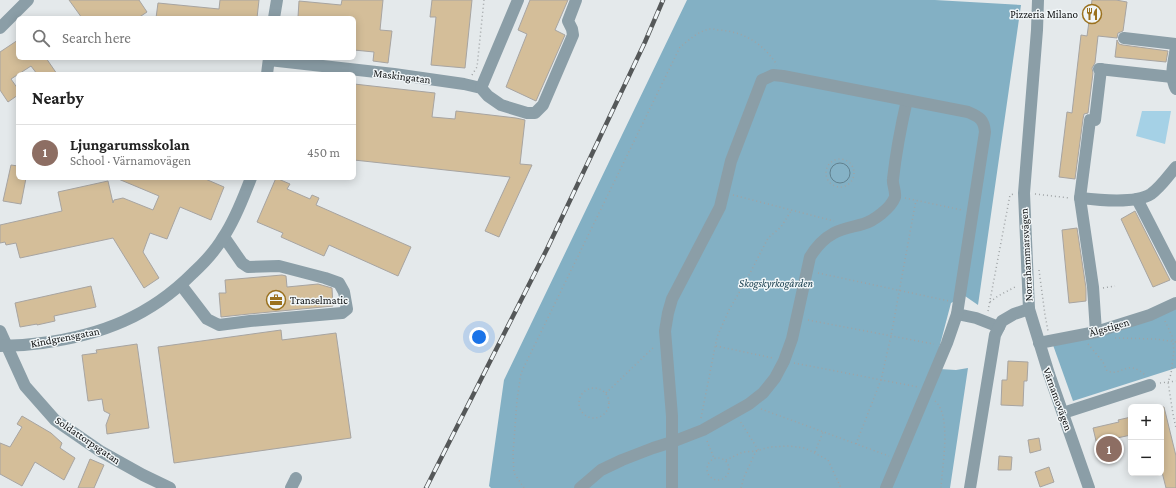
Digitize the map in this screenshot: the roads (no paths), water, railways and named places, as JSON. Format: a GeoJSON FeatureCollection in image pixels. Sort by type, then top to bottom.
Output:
{"type":"FeatureCollection","features":[{"type":"Feature","properties":{"kind":"street"},"geometry":{"type":"LineString","coordinates":[[0,28],[28,0]]}},
{"type":"Feature","properties":{"kind":"street"},"geometry":{"type":"LineString","coordinates":[[274,16],[277,0]]}},
{"type":"Feature","properties":{"kind":"street"},"geometry":{"type":"LineString","coordinates":[[518,0],[481,88],[488,96],[501,105],[527,113],[535,113],[543,105],[573,35],[568,21],[576,0]]}},
{"type":"Feature","properties":{"kind":"street","name":"Norrahammarsvägen"},"geometry":{"type":"LineString","coordinates":[[999,327],[1002,321],[1014,314],[1029,309],[1024,194],[1038,0]]}},
{"type":"Feature","properties":{"kind":"street"},"geometry":{"type":"LineString","coordinates":[[1124,38],[1176,44]]}},
{"type":"Feature","properties":{"kind":"street"},"geometry":{"type":"LineString","coordinates":[[1176,47],[1172,77],[1176,89]]}},
{"type":"Feature","properties":{"kind":"street"},"geometry":{"type":"LineString","coordinates":[[267,72],[269,60]]}},
{"type":"Feature","properties":{"kind":"street","name":"Maskingatan"},"geometry":{"type":"LineString","coordinates":[[277,60],[464,84],[481,88]]}},
{"type":"Feature","properties":{"kind":"street"},"geometry":{"type":"LineString","coordinates":[[1096,332],[1093,287],[1080,198],[1090,120],[1095,120],[1100,69],[1172,77]]}},
{"type":"Feature","properties":{"kind":"street"},"geometry":{"type":"LineString","coordinates":[[672,488],[672,416],[666,336],[668,313],[672,299],[720,207],[732,161],[762,80],[773,75],[968,112],[977,116],[984,124],[985,132],[958,308],[946,346],[886,488]]}},
{"type":"Feature","properties":{"kind":"street"},"geometry":{"type":"LineString","coordinates":[[580,488],[601,470],[622,460],[703,430],[749,404],[763,393],[775,378],[784,361],[792,339],[810,257],[817,246],[834,233],[853,226],[864,224],[880,215],[890,205],[895,196],[893,181],[898,142],[907,100]]}},
{"type":"Feature","properties":{"kind":"street"},"geometry":{"type":"LineString","coordinates":[[1080,198],[1104,200],[1137,199],[1149,195],[1159,188],[1176,167]]}},
{"type":"Feature","properties":{"kind":"street","name":"Kindgrensgatan"},"geometry":{"type":"LineString","coordinates":[[4,350],[100,331],[136,316],[170,294],[199,267],[224,237],[239,209],[249,180]]}},
{"type":"Feature","properties":{"kind":"street"},"geometry":{"type":"LineString","coordinates":[[1137,199],[1176,275]]}},
{"type":"Feature","properties":{"kind":"street"},"geometry":{"type":"LineString","coordinates":[[181,285],[207,319],[219,325],[342,313],[347,309],[344,292],[338,283],[325,278],[279,266],[248,267],[242,264],[224,237]]}},
{"type":"Feature","properties":{"kind":"street","name":"Älgstigen"},"geometry":{"type":"LineString","coordinates":[[1044,341],[1096,332],[1150,315],[1176,303]]}},
{"type":"Feature","properties":{"kind":"street"},"geometry":{"type":"LineString","coordinates":[[958,308],[976,318],[999,327],[995,335],[970,488]]}},
{"type":"Feature","properties":{"kind":"street","name":"Värnamovägen"},"geometry":{"type":"LineString","coordinates":[[1029,309],[1044,341],[1063,413],[1089,488]]}},
{"type":"Feature","properties":{"kind":"street","name":"Soldattorpsgatan"},"geometry":{"type":"LineString","coordinates":[[0,331],[4,350],[25,386],[56,420],[100,451],[170,488]]}},
{"type":"Feature","properties":{"kind":"street"},"geometry":{"type":"LineString","coordinates":[[1063,413],[1148,381]]}},
{"type":"Feature","properties":{"kind":"railway"},"geometry":{"type":"LineString","coordinates":[[426,488],[547,249],[645,42],[663,0]]}},
{"type":"Feature","properties":{"kind":"place","name":"Pizzeria Milano"},"geometry":{"type":"Point","coordinates":[1092,14]}},
{"type":"Feature","properties":{"kind":"place","name":"Transelmatic"},"geometry":{"type":"Point","coordinates":[276,300]}},
{"type":"Feature","properties":{"kind":"place","name":"Ljungarumsskolan"},"geometry":{"type":"Point","coordinates":[1109,449]}},
{"type":"Feature","properties":{"kind":"park label","name":"Skogskyrkogården"},"geometry":{"type":"Point","coordinates":[776,283]}}]}
